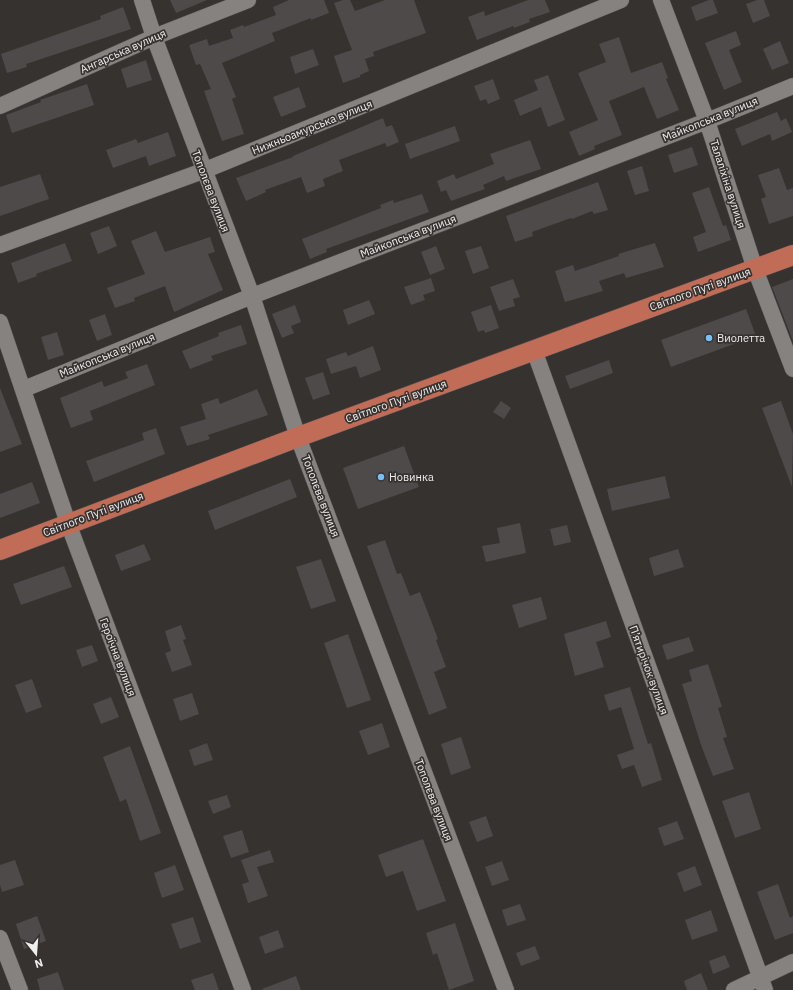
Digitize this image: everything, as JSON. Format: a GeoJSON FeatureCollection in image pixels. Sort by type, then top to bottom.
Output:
{"type":"FeatureCollection","features":[{"type":"Feature","properties":{"kind":"main road","name":"Світлого Путі вулиця"},"geometry":{"type":"LineString","coordinates":[[0,550],[298,437],[793,255]]}},
{"type":"Feature","properties":{"kind":"street","name":"Тополєва вулиця"},"geometry":{"type":"LineString","coordinates":[[142,0],[154,38],[203,171],[252,296],[298,437],[506,990]]}},
{"type":"Feature","properties":{"kind":"street","name":"Ангарська вулиця"},"geometry":{"type":"LineString","coordinates":[[0,106],[154,38],[248,0]]}},
{"type":"Feature","properties":{"kind":"street","name":"Нижньоамурська вулиця"},"geometry":{"type":"LineString","coordinates":[[0,245],[203,171],[621,0]]}},
{"type":"Feature","properties":{"kind":"street","name":"Талаліхіна вулиця"},"geometry":{"type":"LineString","coordinates":[[661,0],[707,121],[755,269],[793,369]]}},
{"type":"Feature","properties":{"kind":"street","name":"Майкопська вулиця"},"geometry":{"type":"LineString","coordinates":[[24,389],[252,296],[707,121],[793,86]]}},
{"type":"Feature","properties":{"kind":"street","name":"Героїчна вулиця"},"geometry":{"type":"LineString","coordinates":[[0,322],[24,389],[68,523],[243,990]]}},
{"type":"Feature","properties":{"kind":"street","name":"П’ятирічок вулиця"},"geometry":{"type":"LineString","coordinates":[[534,350],[763,984]]}},
{"type":"Feature","properties":{"kind":"street"},"geometry":{"type":"LineString","coordinates":[[0,938],[20,990]]}},
{"type":"Feature","properties":{"kind":"street"},"geometry":{"type":"LineString","coordinates":[[734,990],[763,984],[793,962]]}},
{"type":"Feature","properties":{"kind":"building"},"geometry":{"type":"Polygon","coordinates":[[[170,0],[207,0],[176,13],[170,0]]]}},
{"type":"Feature","properties":{"kind":"building"},"geometry":{"type":"Polygon","coordinates":[[[289,0],[324,0],[329,13],[311,20],[311,18],[272,33],[275,41],[222,63],[236,97],[232,99],[244,134],[222,141],[204,91],[211,89],[200,64],[196,65],[189,45],[207,39],[209,46],[233,38],[230,30],[243,25],[244,27],[276,15],[273,7],[289,0]]]}},
{"type":"Feature","properties":{"kind":"building"},"geometry":{"type":"Polygon","coordinates":[[[343,0],[350,0],[355,11],[385,0],[414,0],[426,33],[373,52],[374,56],[365,59],[369,71],[360,75],[360,77],[343,83],[334,56],[352,50],[334,3],[343,0]]]}},
{"type":"Feature","properties":{"kind":"building"},"geometry":{"type":"Polygon","coordinates":[[[528,0],[545,0],[550,12],[529,19],[530,22],[514,28],[513,26],[477,40],[468,17],[484,11],[485,16],[528,0]]]}},
{"type":"Feature","properties":{"kind":"building"},"geometry":{"type":"Polygon","coordinates":[[[709,0],[713,0],[718,13],[696,21],[691,7],[709,0]]]}},
{"type":"Feature","properties":{"kind":"building"},"geometry":{"type":"Polygon","coordinates":[[[757,0],[764,0],[770,16],[753,23],[746,4],[757,0]]]}},
{"type":"Feature","properties":{"kind":"building"},"geometry":{"type":"Polygon","coordinates":[[[123,7],[131,29],[26,64],[27,67],[7,73],[1,54],[101,19],[100,16],[123,7]]]}},
{"type":"Feature","properties":{"kind":"building"},"geometry":{"type":"Polygon","coordinates":[[[736,31],[741,45],[729,50],[742,82],[724,90],[705,43],[736,31]]]}},
{"type":"Feature","properties":{"kind":"building"},"geometry":{"type":"Polygon","coordinates":[[[619,37],[631,73],[662,62],[668,78],[666,79],[679,110],[657,119],[644,87],[609,101],[622,135],[594,146],[595,149],[579,156],[569,132],[598,120],[578,73],[606,62],[599,44],[619,37]]]}},
{"type":"Feature","properties":{"kind":"building"},"geometry":{"type":"Polygon","coordinates":[[[780,41],[789,63],[772,70],[763,49],[780,41]]]}},
{"type":"Feature","properties":{"kind":"building"},"geometry":{"type":"Polygon","coordinates":[[[313,49],[319,65],[295,74],[290,57],[313,49]]]}},
{"type":"Feature","properties":{"kind":"building"},"geometry":{"type":"Polygon","coordinates":[[[146,60],[152,80],[127,88],[121,69],[146,60]]]}},
{"type":"Feature","properties":{"kind":"building"},"geometry":{"type":"Polygon","coordinates":[[[548,75],[565,120],[548,127],[541,107],[520,116],[514,100],[538,90],[534,80],[548,75]]]}},
{"type":"Feature","properties":{"kind":"building"},"geometry":{"type":"Polygon","coordinates":[[[493,79],[500,99],[488,104],[486,99],[480,101],[474,86],[493,79]]]}},
{"type":"Feature","properties":{"kind":"building"},"geometry":{"type":"Polygon","coordinates":[[[87,84],[94,105],[12,133],[6,115],[41,102],[40,100],[87,84]]]}},
{"type":"Feature","properties":{"kind":"building"},"geometry":{"type":"Polygon","coordinates":[[[299,87],[306,107],[281,117],[273,97],[299,87]]]}},
{"type":"Feature","properties":{"kind":"building"},"geometry":{"type":"Polygon","coordinates":[[[777,112],[781,121],[786,118],[792,132],[772,141],[770,134],[742,146],[735,129],[777,112]]]}},
{"type":"Feature","properties":{"kind":"building"},"geometry":{"type":"Polygon","coordinates":[[[383,118],[386,127],[392,125],[399,142],[387,147],[385,143],[339,160],[343,171],[323,179],[325,186],[307,193],[301,177],[265,190],[266,192],[246,201],[236,178],[293,157],[383,118]]]}},
{"type":"Feature","properties":{"kind":"building"},"geometry":{"type":"Polygon","coordinates":[[[455,126],[460,141],[410,159],[405,144],[455,126]]]}},
{"type":"Feature","properties":{"kind":"building"},"geometry":{"type":"Polygon","coordinates":[[[168,132],[176,156],[149,166],[146,156],[113,168],[106,150],[136,139],[138,143],[168,132]]]}},
{"type":"Feature","properties":{"kind":"building"},"geometry":{"type":"Polygon","coordinates":[[[530,140],[541,169],[506,181],[504,176],[483,185],[485,189],[451,201],[446,190],[441,192],[437,181],[454,174],[456,179],[494,164],[490,154],[530,140]]]}},
{"type":"Feature","properties":{"kind":"building"},"geometry":{"type":"Polygon","coordinates":[[[692,147],[698,165],[674,173],[668,155],[692,147]]]}},
{"type":"Feature","properties":{"kind":"building"},"geometry":{"type":"Polygon","coordinates":[[[642,166],[649,191],[635,195],[627,171],[642,166]]]}},
{"type":"Feature","properties":{"kind":"building"},"geometry":{"type":"Polygon","coordinates":[[[779,168],[787,190],[793,188],[793,216],[769,224],[761,199],[766,197],[758,175],[779,168]]]}},
{"type":"Feature","properties":{"kind":"building"},"geometry":{"type":"Polygon","coordinates":[[[40,174],[49,199],[0,216],[0,187],[40,174]]]}},
{"type":"Feature","properties":{"kind":"building"},"geometry":{"type":"Polygon","coordinates":[[[598,182],[608,210],[594,214],[592,211],[572,219],[571,218],[532,232],[533,236],[515,242],[506,216],[598,182]]]}},
{"type":"Feature","properties":{"kind":"building"},"geometry":{"type":"Polygon","coordinates":[[[709,187],[723,226],[726,225],[731,240],[698,252],[693,237],[706,232],[692,193],[709,187]]]}},
{"type":"Feature","properties":{"kind":"building"},"geometry":{"type":"Polygon","coordinates":[[[422,194],[429,212],[326,249],[327,252],[310,259],[302,239],[381,208],[380,205],[393,200],[394,203],[422,194]]]}},
{"type":"Feature","properties":{"kind":"building"},"geometry":{"type":"Polygon","coordinates":[[[109,226],[117,246],[98,254],[90,233],[109,226]]]}},
{"type":"Feature","properties":{"kind":"building"},"geometry":{"type":"Polygon","coordinates":[[[156,231],[165,252],[210,237],[215,252],[208,254],[223,290],[174,312],[165,286],[134,298],[135,301],[115,308],[107,288],[145,274],[131,241],[156,231]]]}},
{"type":"Feature","properties":{"kind":"building"},"geometry":{"type":"Polygon","coordinates":[[[65,243],[72,261],[36,274],[37,276],[18,283],[11,263],[65,243]]]}},
{"type":"Feature","properties":{"kind":"building"},"geometry":{"type":"Polygon","coordinates":[[[655,243],[664,267],[626,278],[624,273],[599,281],[603,291],[565,302],[555,271],[573,265],[575,271],[619,256],[618,254],[655,243]]]}},
{"type":"Feature","properties":{"kind":"building"},"geometry":{"type":"Polygon","coordinates":[[[436,246],[445,269],[430,275],[421,252],[436,246]]]}},
{"type":"Feature","properties":{"kind":"building"},"geometry":{"type":"Polygon","coordinates":[[[481,246],[489,268],[473,274],[465,251],[481,246]]]}},
{"type":"Feature","properties":{"kind":"building"},"geometry":{"type":"Polygon","coordinates":[[[431,278],[435,291],[423,295],[425,300],[411,305],[404,287],[431,278]]]}},
{"type":"Feature","properties":{"kind":"building"},"geometry":{"type":"Polygon","coordinates":[[[513,279],[520,297],[513,299],[515,306],[499,311],[490,287],[513,279]]]}},
{"type":"Feature","properties":{"kind":"building"},"geometry":{"type":"Polygon","coordinates":[[[793,279],[793,341],[772,287],[793,279]]]}},
{"type":"Feature","properties":{"kind":"building"},"geometry":{"type":"Polygon","coordinates":[[[369,300],[375,314],[348,325],[343,310],[369,300]]]}},
{"type":"Feature","properties":{"kind":"building"},"geometry":{"type":"Polygon","coordinates":[[[295,305],[301,322],[291,326],[294,333],[282,338],[272,314],[295,305]]]}},
{"type":"Feature","properties":{"kind":"building"},"geometry":{"type":"Polygon","coordinates":[[[491,305],[499,328],[485,333],[484,330],[478,332],[471,312],[491,305]]]}},
{"type":"Feature","properties":{"kind":"building","name":"Виолетта"},"geometry":{"type":"Polygon","coordinates":[[[746,309],[756,336],[671,367],[661,340],[746,309]]]}},
{"type":"Feature","properties":{"kind":"building"},"geometry":{"type":"Polygon","coordinates":[[[105,314],[112,335],[97,341],[89,320],[105,314]]]}},
{"type":"Feature","properties":{"kind":"building"},"geometry":{"type":"Polygon","coordinates":[[[241,325],[247,344],[211,356],[213,360],[190,369],[182,351],[219,336],[218,333],[241,325]]]}},
{"type":"Feature","properties":{"kind":"building"},"geometry":{"type":"Polygon","coordinates":[[[57,332],[64,355],[48,360],[41,337],[57,332]]]}},
{"type":"Feature","properties":{"kind":"building"},"geometry":{"type":"Polygon","coordinates":[[[373,346],[381,370],[360,378],[356,366],[331,374],[326,359],[346,352],[348,356],[373,346]]]}},
{"type":"Feature","properties":{"kind":"building"},"geometry":{"type":"Polygon","coordinates":[[[609,360],[613,373],[570,389],[565,376],[609,360]]]}},
{"type":"Feature","properties":{"kind":"building"},"geometry":{"type":"Polygon","coordinates":[[[147,364],[155,385],[90,411],[93,420],[71,428],[60,398],[102,381],[104,387],[128,378],[125,372],[147,364]]]}},
{"type":"Feature","properties":{"kind":"building"},"geometry":{"type":"Polygon","coordinates":[[[323,372],[330,394],[313,400],[305,378],[323,372]]]}},
{"type":"Feature","properties":{"kind":"building"},"geometry":{"type":"Polygon","coordinates":[[[0,388],[22,444],[0,452],[0,388]]]}},
{"type":"Feature","properties":{"kind":"building"},"geometry":{"type":"Polygon","coordinates":[[[257,389],[268,415],[208,435],[210,439],[187,446],[180,427],[206,419],[201,404],[218,398],[220,404],[257,389]]]}},
{"type":"Feature","properties":{"kind":"building"},"geometry":{"type":"Polygon","coordinates":[[[501,401],[511,408],[504,419],[493,412],[501,401]]]}},
{"type":"Feature","properties":{"kind":"building"},"geometry":{"type":"Polygon","coordinates":[[[781,401],[793,434],[792,487],[762,408],[781,401]]]}},
{"type":"Feature","properties":{"kind":"building"},"geometry":{"type":"Polygon","coordinates":[[[156,428],[165,454],[94,482],[86,461],[144,440],[142,433],[156,428]]]}},
{"type":"Feature","properties":{"kind":"building","name":"Новинка"},"geometry":{"type":"Polygon","coordinates":[[[404,446],[419,487],[358,509],[343,468],[404,446]]]}},
{"type":"Feature","properties":{"kind":"building"},"geometry":{"type":"Polygon","coordinates":[[[665,476],[670,498],[612,511],[607,489],[665,476]]]}},
{"type":"Feature","properties":{"kind":"building"},"geometry":{"type":"Polygon","coordinates":[[[290,479],[297,497],[215,530],[208,511],[290,479]]]}},
{"type":"Feature","properties":{"kind":"building"},"geometry":{"type":"Polygon","coordinates":[[[32,482],[40,503],[0,518],[0,494],[32,482]]]}},
{"type":"Feature","properties":{"kind":"building"},"geometry":{"type":"Polygon","coordinates":[[[520,523],[526,553],[486,562],[482,546],[500,543],[497,528],[520,523]]]}},
{"type":"Feature","properties":{"kind":"building"},"geometry":{"type":"Polygon","coordinates":[[[567,525],[571,542],[554,546],[550,529],[567,525]]]}},
{"type":"Feature","properties":{"kind":"building"},"geometry":{"type":"Polygon","coordinates":[[[385,540],[397,574],[401,573],[410,596],[420,592],[438,639],[436,640],[446,667],[434,672],[447,708],[429,715],[367,546],[385,540]]]}},
{"type":"Feature","properties":{"kind":"building"},"geometry":{"type":"Polygon","coordinates":[[[144,544],[151,560],[121,571],[115,555],[144,544]]]}},
{"type":"Feature","properties":{"kind":"building"},"geometry":{"type":"Polygon","coordinates":[[[678,549],[684,567],[654,576],[649,558],[678,549]]]}},
{"type":"Feature","properties":{"kind":"building"},"geometry":{"type":"Polygon","coordinates":[[[321,559],[336,601],[311,609],[296,567],[321,559]]]}},
{"type":"Feature","properties":{"kind":"building"},"geometry":{"type":"Polygon","coordinates":[[[64,566],[72,587],[21,605],[13,584],[64,566]]]}},
{"type":"Feature","properties":{"kind":"building"},"geometry":{"type":"Polygon","coordinates":[[[541,597],[547,619],[519,628],[512,605],[541,597]]]}},
{"type":"Feature","properties":{"kind":"building"},"geometry":{"type":"Polygon","coordinates":[[[606,621],[611,637],[596,642],[604,667],[575,676],[564,634],[606,621]]]}},
{"type":"Feature","properties":{"kind":"building"},"geometry":{"type":"Polygon","coordinates":[[[181,625],[186,639],[183,640],[192,665],[172,672],[165,653],[171,651],[165,631],[181,625]]]}},
{"type":"Feature","properties":{"kind":"building"},"geometry":{"type":"Polygon","coordinates":[[[348,634],[371,700],[347,708],[324,643],[348,634]]]}},
{"type":"Feature","properties":{"kind":"building"},"geometry":{"type":"Polygon","coordinates":[[[689,637],[694,651],[667,660],[662,645],[689,637]]]}},
{"type":"Feature","properties":{"kind":"building"},"geometry":{"type":"Polygon","coordinates":[[[92,645],[98,661],[82,667],[76,650],[92,645]]]}},
{"type":"Feature","properties":{"kind":"building"},"geometry":{"type":"Polygon","coordinates":[[[708,664],[722,707],[718,708],[727,737],[723,738],[734,769],[713,776],[701,745],[682,684],[692,681],[689,670],[708,664]]]}},
{"type":"Feature","properties":{"kind":"building"},"geometry":{"type":"Polygon","coordinates":[[[32,679],[42,707],[26,713],[15,685],[32,679]]]}},
{"type":"Feature","properties":{"kind":"building"},"geometry":{"type":"Polygon","coordinates":[[[630,687],[648,744],[651,743],[662,780],[642,787],[634,765],[622,769],[617,755],[634,749],[621,707],[609,711],[604,695],[630,687]]]}},
{"type":"Feature","properties":{"kind":"building"},"geometry":{"type":"Polygon","coordinates":[[[192,693],[199,714],[180,721],[173,699],[192,693]]]}},
{"type":"Feature","properties":{"kind":"building"},"geometry":{"type":"Polygon","coordinates":[[[111,697],[119,717],[101,724],[93,704],[111,697]]]}},
{"type":"Feature","properties":{"kind":"building"},"geometry":{"type":"Polygon","coordinates":[[[382,723],[390,747],[368,755],[359,731],[382,723]]]}},
{"type":"Feature","properties":{"kind":"building"},"geometry":{"type":"Polygon","coordinates":[[[461,737],[471,768],[451,775],[441,744],[461,737]]]}},
{"type":"Feature","properties":{"kind":"building"},"geometry":{"type":"Polygon","coordinates":[[[207,743],[213,760],[194,766],[189,750],[207,743]]]}},
{"type":"Feature","properties":{"kind":"building"},"geometry":{"type":"Polygon","coordinates":[[[130,746],[161,833],[140,841],[126,799],[120,802],[103,757],[130,746]]]}},
{"type":"Feature","properties":{"kind":"building"},"geometry":{"type":"Polygon","coordinates":[[[749,792],[761,829],[735,838],[722,801],[749,792]]]}},
{"type":"Feature","properties":{"kind":"building"},"geometry":{"type":"Polygon","coordinates":[[[227,795],[231,807],[213,814],[208,801],[227,795]]]}},
{"type":"Feature","properties":{"kind":"building"},"geometry":{"type":"Polygon","coordinates":[[[486,816],[493,836],[477,842],[469,822],[486,816]]]}},
{"type":"Feature","properties":{"kind":"building"},"geometry":{"type":"Polygon","coordinates":[[[677,821],[684,839],[664,846],[658,828],[677,821]]]}},
{"type":"Feature","properties":{"kind":"building"},"geometry":{"type":"Polygon","coordinates":[[[242,830],[249,852],[231,858],[223,836],[242,830]]]}},
{"type":"Feature","properties":{"kind":"building"},"geometry":{"type":"Polygon","coordinates":[[[423,839],[446,901],[417,911],[403,871],[386,877],[378,855],[423,839]]]}},
{"type":"Feature","properties":{"kind":"building"},"geometry":{"type":"Polygon","coordinates":[[[270,850],[274,862],[257,867],[268,896],[248,903],[242,884],[249,882],[241,860],[270,850]]]}},
{"type":"Feature","properties":{"kind":"building"},"geometry":{"type":"Polygon","coordinates":[[[15,860],[24,885],[2,892],[0,885],[0,865],[15,860]]]}},
{"type":"Feature","properties":{"kind":"building"},"geometry":{"type":"Polygon","coordinates":[[[502,861],[509,880],[492,886],[485,867],[502,861]]]}},
{"type":"Feature","properties":{"kind":"building"},"geometry":{"type":"Polygon","coordinates":[[[175,865],[184,890],[162,898],[154,873],[175,865]]]}},
{"type":"Feature","properties":{"kind":"building"},"geometry":{"type":"Polygon","coordinates":[[[695,866],[702,885],[684,892],[677,873],[695,866]]]}},
{"type":"Feature","properties":{"kind":"building"},"geometry":{"type":"Polygon","coordinates":[[[778,884],[790,918],[793,916],[793,933],[775,940],[757,892],[778,884]]]}},
{"type":"Feature","properties":{"kind":"building"},"geometry":{"type":"Polygon","coordinates":[[[520,904],[526,920],[507,926],[502,910],[520,904]]]}},
{"type":"Feature","properties":{"kind":"building"},"geometry":{"type":"Polygon","coordinates":[[[711,910],[718,931],[692,940],[685,920],[711,910]]]}},
{"type":"Feature","properties":{"kind":"building"},"geometry":{"type":"Polygon","coordinates":[[[37,916],[46,941],[24,949],[16,924],[37,916]]]}},
{"type":"Feature","properties":{"kind":"building"},"geometry":{"type":"Polygon","coordinates":[[[193,917],[201,942],[180,949],[171,924],[193,917]]]}},
{"type":"Feature","properties":{"kind":"building"},"geometry":{"type":"Polygon","coordinates":[[[455,923],[474,981],[449,990],[437,953],[433,955],[426,933],[455,923]]]}},
{"type":"Feature","properties":{"kind":"building"},"geometry":{"type":"Polygon","coordinates":[[[278,930],[284,947],[265,954],[259,937],[278,930]]]}},
{"type":"Feature","properties":{"kind":"building"},"geometry":{"type":"Polygon","coordinates":[[[535,946],[540,959],[521,966],[516,953],[535,946]]]}},
{"type":"Feature","properties":{"kind":"building"},"geometry":{"type":"Polygon","coordinates":[[[725,955],[730,967],[713,974],[709,961],[725,955]]]}},
{"type":"Feature","properties":{"kind":"building"},"geometry":{"type":"Polygon","coordinates":[[[58,972],[64,990],[40,990],[37,979],[58,972]]]}},
{"type":"Feature","properties":{"kind":"building"},"geometry":{"type":"Polygon","coordinates":[[[213,973],[219,990],[195,990],[191,980],[213,973]]]}},
{"type":"Feature","properties":{"kind":"building"},"geometry":{"type":"Polygon","coordinates":[[[701,973],[708,990],[687,990],[684,981],[701,973]]]}},
{"type":"Feature","properties":{"kind":"building"},"geometry":{"type":"Polygon","coordinates":[[[296,976],[301,990],[262,990],[262,989],[296,976]]]}},
{"type":"Feature","properties":{"kind":"place","name":"Виолетта"},"geometry":{"type":"Point","coordinates":[709,338]}},
{"type":"Feature","properties":{"kind":"place","name":"Новинка"},"geometry":{"type":"Point","coordinates":[381,477]}}]}
